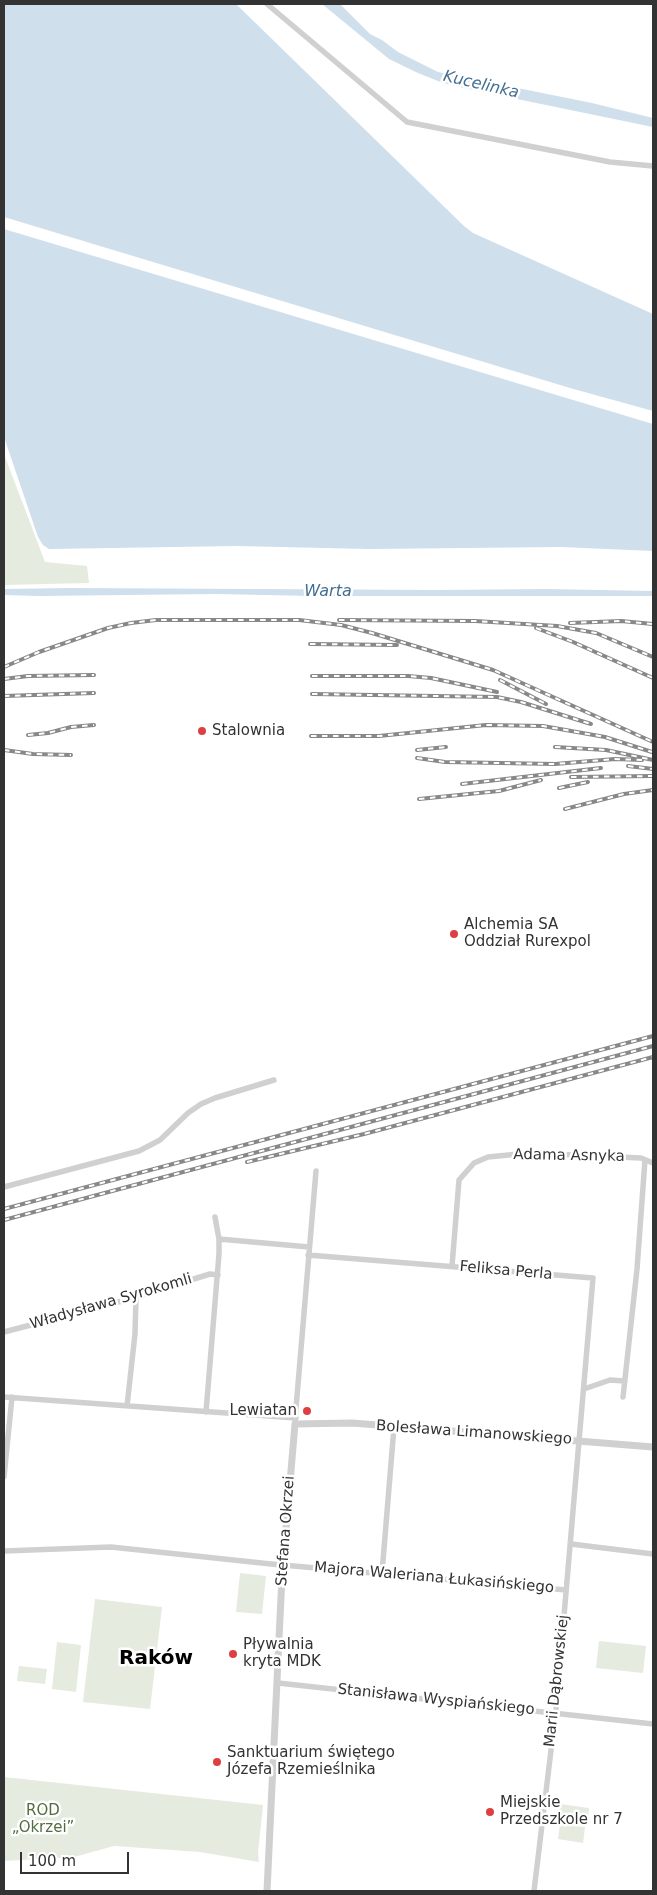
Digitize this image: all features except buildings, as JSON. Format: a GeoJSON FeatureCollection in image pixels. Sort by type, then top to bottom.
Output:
{"type":"FeatureCollection","features":[{"type":"Feature","properties":{"kind":"street"},"geometry":{"type":"LineString","coordinates":[[267,4],[408,122],[610,162],[653,166]]}},
{"type":"Feature","properties":{"kind":"street"},"geometry":{"type":"LineString","coordinates":[[4,1187],[139,1151],[160,1140],[188,1113],[201,1104],[274,1080]]}},
{"type":"Feature","properties":{"kind":"street","name":"Adama Asnyka"},"geometry":{"type":"LineString","coordinates":[[452,1266],[459,1180],[474,1163],[488,1157],[529,1153],[641,1158],[653,1163]]}},
{"type":"Feature","properties":{"kind":"street"},"geometry":{"type":"LineString","coordinates":[[624,1396],[637,1269],[645,1160]]}},
{"type":"Feature","properties":{"kind":"street","name":"Stefana Okrzei"},"geometry":{"type":"LineString","coordinates":[[267,1891],[283,1565],[316,1171]]}},
{"type":"Feature","properties":{"kind":"street"},"geometry":{"type":"LineString","coordinates":[[206,1412],[218,1274],[219,1239],[215,1217]]}},
{"type":"Feature","properties":{"kind":"street"},"geometry":{"type":"LineString","coordinates":[[219,1239],[309,1248]]}},
{"type":"Feature","properties":{"kind":"street","name":"Feliksa Perla"},"geometry":{"type":"LineString","coordinates":[[308,1255],[593,1278],[580,1441]]}},
{"type":"Feature","properties":{"kind":"street","name":"Władysława Syrokomli"},"geometry":{"type":"LineString","coordinates":[[4,1332],[210,1274],[218,1274]]}},
{"type":"Feature","properties":{"kind":"street"},"geometry":{"type":"LineString","coordinates":[[127,1406],[135,1334],[136,1296]]}},
{"type":"Feature","properties":{"kind":"street"},"geometry":{"type":"LineString","coordinates":[[584,1389],[610,1380],[625,1381]]}},
{"type":"Feature","properties":{"kind":"street","name":"Bolesława Limanowskiego"},"geometry":{"type":"LineString","coordinates":[[4,1397],[206,1412],[295,1421],[337,1422],[653,1447]]}},
{"type":"Feature","properties":{"kind":"street"},"geometry":{"type":"LineString","coordinates":[[4,1476],[12,1397]]}},
{"type":"Feature","properties":{"kind":"street"},"geometry":{"type":"LineString","coordinates":[[382,1573],[394,1427]]}},
{"type":"Feature","properties":{"kind":"street","name":"Marii Dąbrowskiej"},"geometry":{"type":"LineString","coordinates":[[534,1891],[555,1713],[580,1441]]}},
{"type":"Feature","properties":{"kind":"street"},"geometry":{"type":"LineString","coordinates":[[571,1544],[653,1554]]}},
{"type":"Feature","properties":{"kind":"street","name":"Majora Waleriana Łukasińskiego"},"geometry":{"type":"LineString","coordinates":[[4,1551],[111,1548],[566,1590]]}},
{"type":"Feature","properties":{"kind":"street","name":"Stanisława Wyspiańskiego"},"geometry":{"type":"LineString","coordinates":[[278,1683],[653,1724]]}},
{"type":"Feature","properties":{"kind":"green space"},"geometry":{"type":"Polygon","coordinates":[[[4,454],[45,562],[87,566],[89,583],[4,585],[4,454]]]}},
{"type":"Feature","properties":{"kind":"green space"},"geometry":{"type":"Polygon","coordinates":[[[240,1573],[266,1576],[262,1614],[236,1612],[240,1573]]]}},
{"type":"Feature","properties":{"kind":"green space"},"geometry":{"type":"Polygon","coordinates":[[[95,1599],[162,1607],[150,1709],[83,1702],[95,1599]]]}},
{"type":"Feature","properties":{"kind":"green space"},"geometry":{"type":"Polygon","coordinates":[[[599,1641],[646,1646],[643,1673],[596,1668],[599,1641]]]}},
{"type":"Feature","properties":{"kind":"green space"},"geometry":{"type":"Polygon","coordinates":[[[57,1642],[81,1645],[76,1692],[52,1689],[57,1642]]]}},
{"type":"Feature","properties":{"kind":"green space"},"geometry":{"type":"Polygon","coordinates":[[[19,1666],[47,1669],[45,1684],[17,1681],[19,1666]]]}},
{"type":"Feature","properties":{"kind":"green space","name":"ROD „Okrzei”"},"geometry":{"type":"Polygon","coordinates":[[[4,1777],[263,1805],[258,1853],[259,1862],[200,1852],[114,1846],[74,1857],[4,1861],[4,1777]]]}},
{"type":"Feature","properties":{"kind":"green space"},"geometry":{"type":"Polygon","coordinates":[[[560,1804],[589,1808],[588,1822],[559,1818],[560,1804]]]}},
{"type":"Feature","properties":{"kind":"green space"},"geometry":{"type":"Polygon","coordinates":[[[560,1824],[585,1827],[583,1843],[558,1839],[560,1824]]]}},
{"type":"Feature","properties":{"kind":"water"},"geometry":{"type":"Polygon","coordinates":[[[4,4],[236,4],[473,233],[653,314],[653,411],[570,388],[4,217],[4,4]]]}},
{"type":"Feature","properties":{"kind":"water","name":"Kucelinka"},"geometry":{"type":"Polygon","coordinates":[[[322,4],[340,4],[370,34],[398,52],[438,72],[592,103],[653,118],[653,127],[443,83],[389,59],[322,4]]]}},
{"type":"Feature","properties":{"kind":"water"},"geometry":{"type":"Polygon","coordinates":[[[4,229],[653,424],[653,551],[561,547],[369,549],[237,546],[49,549],[43,545],[38,537],[4,437],[4,229]]]}},
{"type":"Feature","properties":{"kind":"water","name":"Warta"},"geometry":{"type":"Polygon","coordinates":[[[4,589],[547,589],[653,591],[653,596],[4,595],[4,589]]]}},
{"type":"Feature","properties":{"kind":"railway"},"geometry":{"type":"LineString","coordinates":[[4,667],[39,652],[108,628],[131,623],[156,620],[299,620],[341,625],[493,670],[653,742]]}},
{"type":"Feature","properties":{"kind":"railway"},"geometry":{"type":"LineString","coordinates":[[339,620],[475,621],[557,626],[596,633],[653,657]]}},
{"type":"Feature","properties":{"kind":"railway"},"geometry":{"type":"LineString","coordinates":[[570,623],[621,621],[653,624]]}},
{"type":"Feature","properties":{"kind":"railway"},"geometry":{"type":"LineString","coordinates":[[536,628],[573,642],[653,678]]}},
{"type":"Feature","properties":{"kind":"railway"},"geometry":{"type":"LineString","coordinates":[[310,644],[397,645]]}},
{"type":"Feature","properties":{"kind":"railway"},"geometry":{"type":"LineString","coordinates":[[4,679],[28,676],[94,675]]}},
{"type":"Feature","properties":{"kind":"railway"},"geometry":{"type":"LineString","coordinates":[[312,676],[408,676],[431,678],[497,692]]}},
{"type":"Feature","properties":{"kind":"railway"},"geometry":{"type":"LineString","coordinates":[[500,680],[546,704]]}},
{"type":"Feature","properties":{"kind":"railway"},"geometry":{"type":"LineString","coordinates":[[4,696],[94,693]]}},
{"type":"Feature","properties":{"kind":"railway"},"geometry":{"type":"LineString","coordinates":[[312,694],[497,697],[521,702],[591,724]]}},
{"type":"Feature","properties":{"kind":"railway"},"geometry":{"type":"LineString","coordinates":[[28,735],[94,725]]}},
{"type":"Feature","properties":{"kind":"railway"},"geometry":{"type":"LineString","coordinates":[[311,736],[379,736],[486,725],[543,726],[605,737],[652,752]]}},
{"type":"Feature","properties":{"kind":"railway"},"geometry":{"type":"LineString","coordinates":[[417,750],[446,747]]}},
{"type":"Feature","properties":{"kind":"railway"},"geometry":{"type":"LineString","coordinates":[[555,747],[606,750],[653,760]]}},
{"type":"Feature","properties":{"kind":"railway"},"geometry":{"type":"LineString","coordinates":[[4,750],[33,754],[71,755]]}},
{"type":"Feature","properties":{"kind":"railway"},"geometry":{"type":"LineString","coordinates":[[417,758],[445,762],[555,764],[615,759],[642,760]]}},
{"type":"Feature","properties":{"kind":"railway"},"geometry":{"type":"LineString","coordinates":[[628,766],[653,769]]}},
{"type":"Feature","properties":{"kind":"railway"},"geometry":{"type":"LineString","coordinates":[[462,784],[601,768]]}},
{"type":"Feature","properties":{"kind":"railway"},"geometry":{"type":"LineString","coordinates":[[571,777],[653,776]]}},
{"type":"Feature","properties":{"kind":"railway"},"geometry":{"type":"LineString","coordinates":[[419,799],[499,791],[541,780]]}},
{"type":"Feature","properties":{"kind":"railway"},"geometry":{"type":"LineString","coordinates":[[559,788],[588,782]]}},
{"type":"Feature","properties":{"kind":"railway"},"geometry":{"type":"LineString","coordinates":[[565,809],[624,794],[653,790]]}},
{"type":"Feature","properties":{"kind":"railway"},"geometry":{"type":"LineString","coordinates":[[4,1209],[653,1036]]}},
{"type":"Feature","properties":{"kind":"railway"},"geometry":{"type":"LineString","coordinates":[[4,1220],[653,1046]]}},
{"type":"Feature","properties":{"kind":"railway"},"geometry":{"type":"LineString","coordinates":[[247,1162],[364,1134],[653,1057]]}},
{"type":"Feature","properties":{"kind":"place","name":"Stalownia"},"geometry":{"type":"Point","coordinates":[202,731]}},
{"type":"Feature","properties":{"kind":"place","name":"Alchemia SA Oddział Rurexpol"},"geometry":{"type":"Point","coordinates":[454,934]}},
{"type":"Feature","properties":{"kind":"place","name":"Lewiatan"},"geometry":{"type":"Point","coordinates":[307,1411]}},
{"type":"Feature","properties":{"kind":"place","name":"Pływalnia kryta MDK"},"geometry":{"type":"Point","coordinates":[233,1654]}},
{"type":"Feature","properties":{"kind":"place","name":"Sanktuarium świętego Józefa Rzemieślnika"},"geometry":{"type":"Point","coordinates":[217,1762]}},
{"type":"Feature","properties":{"kind":"place","name":"Miejskie Przedszkole nr 7"},"geometry":{"type":"Point","coordinates":[490,1812]}},
{"type":"Feature","properties":{"kind":"district","name":"Raków"},"geometry":{"type":"Point","coordinates":[156,1659]}}]}
